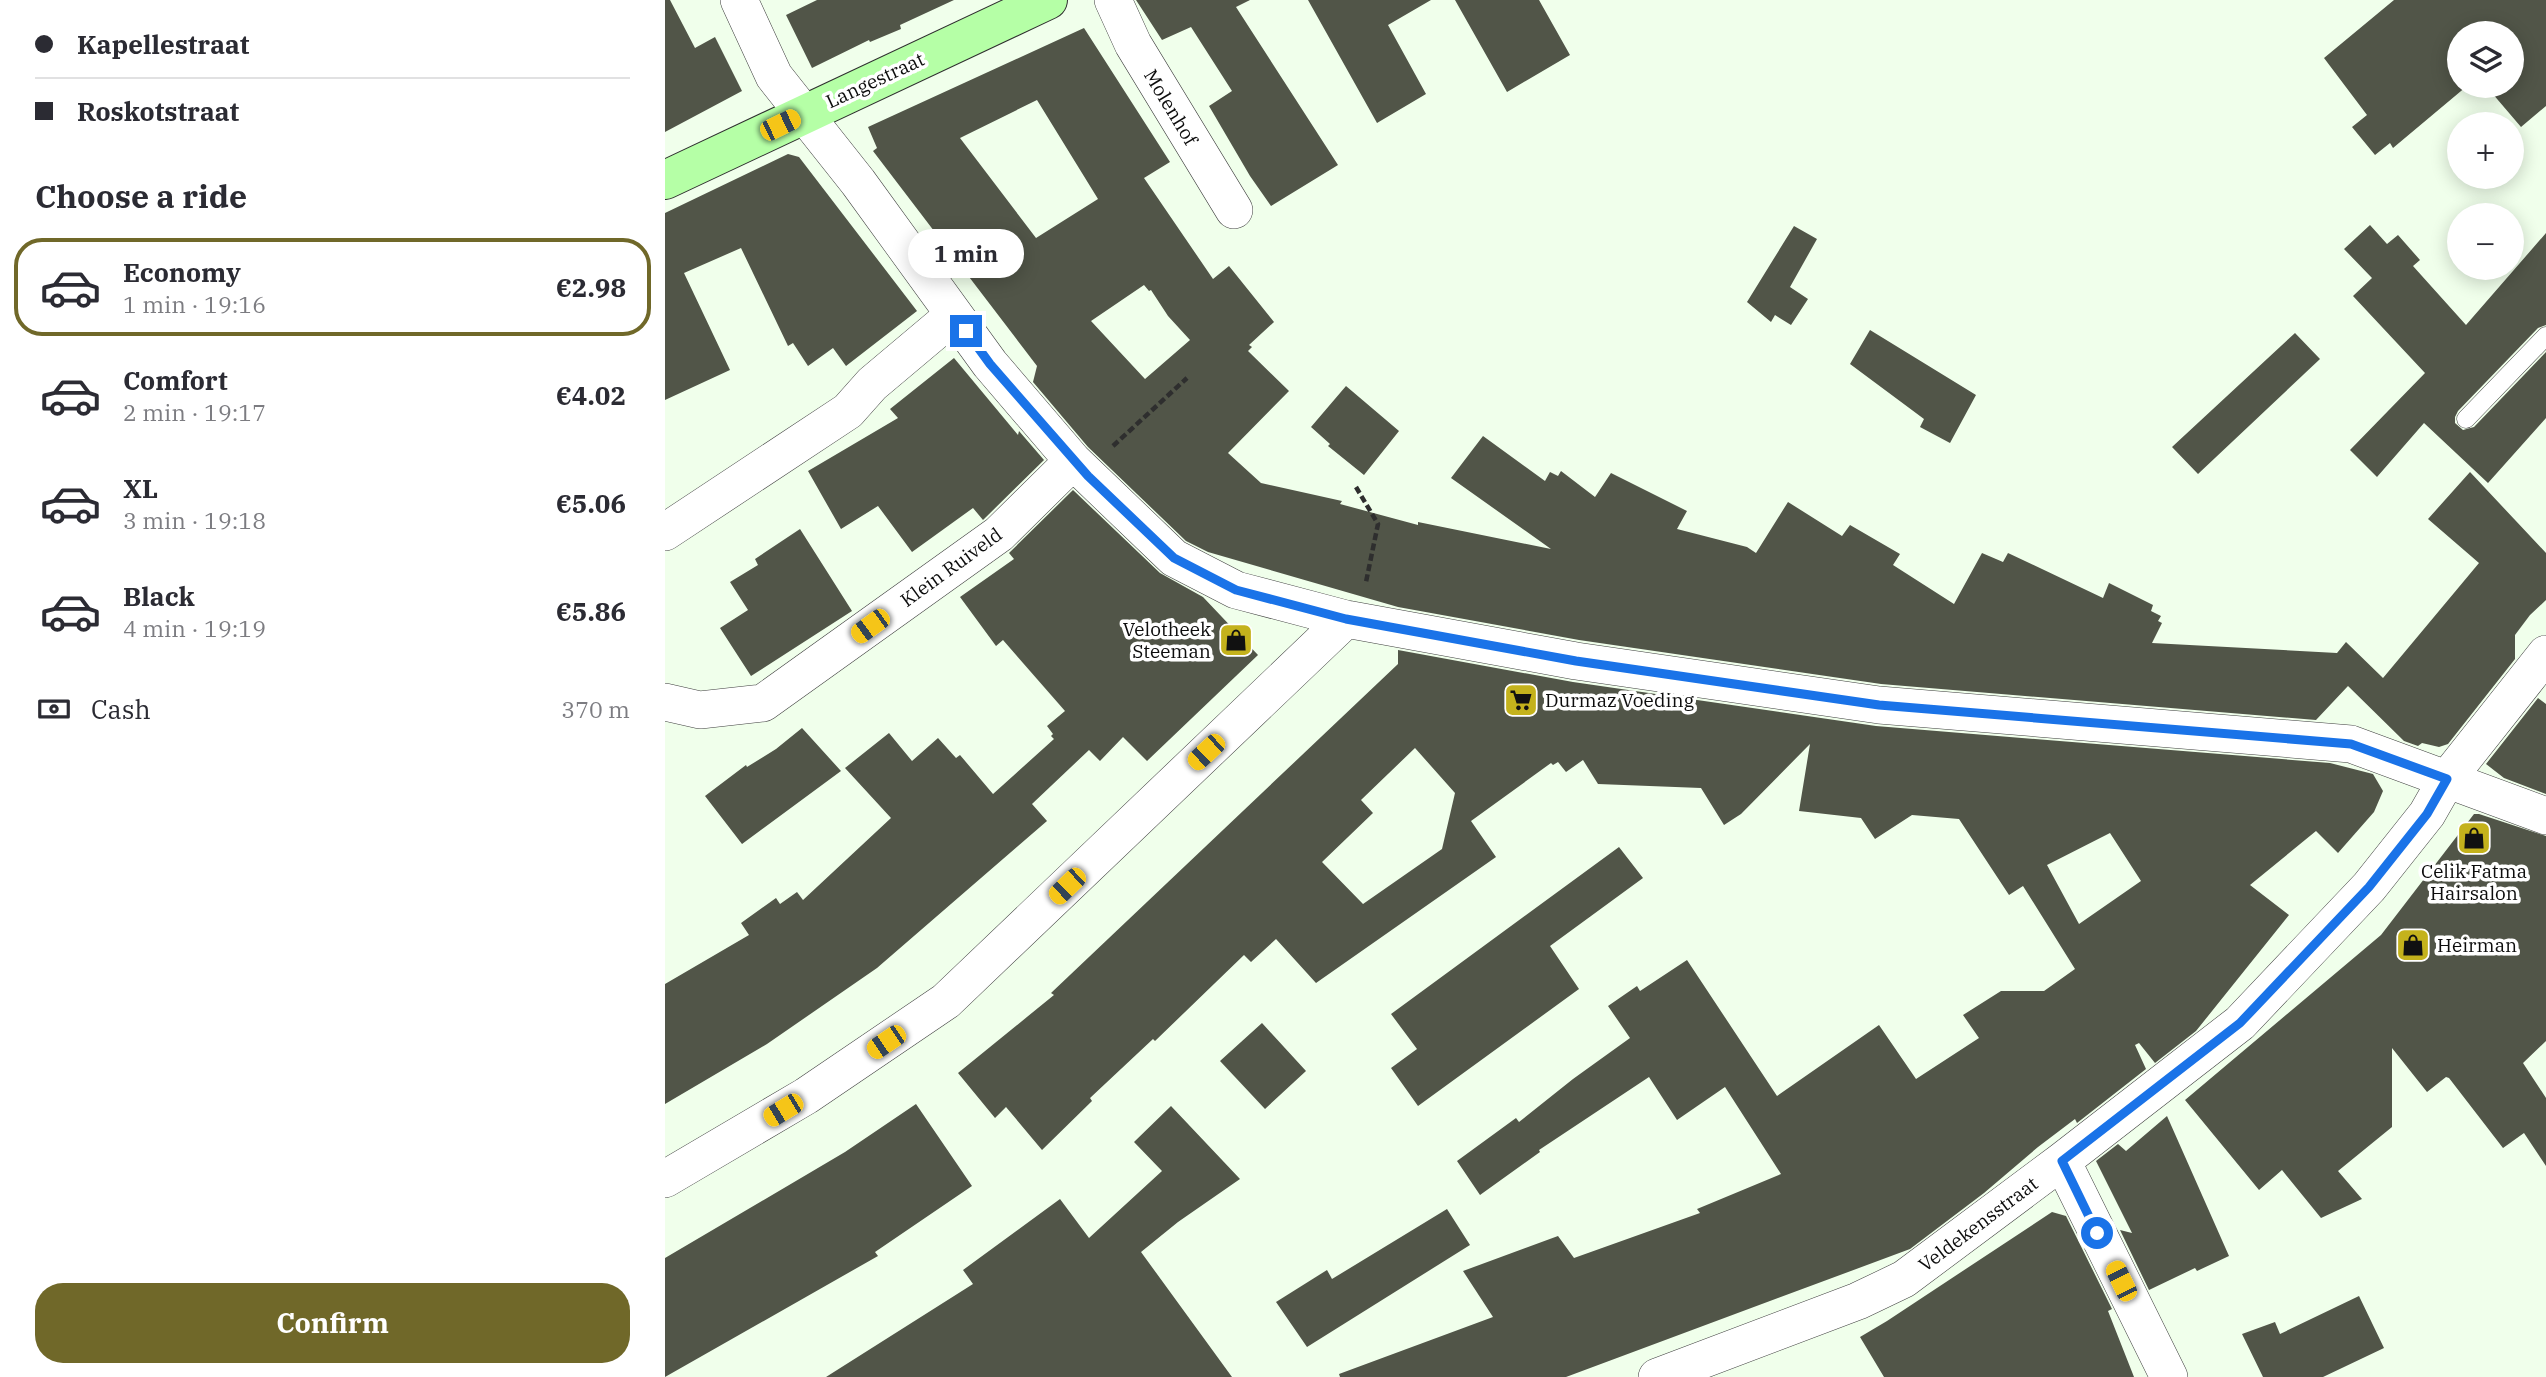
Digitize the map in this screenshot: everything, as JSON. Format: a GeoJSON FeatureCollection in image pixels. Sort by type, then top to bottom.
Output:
{"type":"FeatureCollection","features":[{"type":"Feature","properties":{"kind":"street"},"geometry":{"type":"LineString","coordinates":[[739,0],[774,76],[858,182],[990,364],[1080,469],[1174,558],[1236,590],[1352,620],[1576,661],[1879,705],[2351,744],[2546,816]]}},
{"type":"Feature","properties":{"kind":"street","name":"Langestraat"},"geometry":{"type":"LineString","coordinates":[[665,180],[1048,0]]}},
{"type":"Feature","properties":{"kind":"street","name":"Molenhof"},"geometry":{"type":"LineString","coordinates":[[1113,0],[1133,44],[1234,210]]}},
{"type":"Feature","properties":{"kind":"street"},"geometry":{"type":"LineString","coordinates":[[665,532],[848,411],[872,384],[954,315]]}},
{"type":"Feature","properties":{"kind":"street","name":"Klein Ruiveld"},"geometry":{"type":"LineString","coordinates":[[665,702],[700,710],[763,703],[999,534],[1080,469]]}},
{"type":"Feature","properties":{"kind":"street"},"geometry":{"type":"LineString","coordinates":[[665,1179],[806,1096],[946,1001],[1352,620]]}},
{"type":"Feature","properties":{"kind":"street","name":"Veldekensstraat"},"geometry":{"type":"LineString","coordinates":[[1657,1377],[1859,1301],[1903,1279],[2062,1161],[2240,1023],[2369,887],[2427,814],[2447,779],[2546,654]]}},
{"type":"Feature","properties":{"kind":"street"},"geometry":{"type":"LineString","coordinates":[[2062,1161],[2169,1377]]}},
{"type":"Feature","properties":{"kind":"lane"},"geometry":{"type":"LineString","coordinates":[[2466,419],[2546,336]]}},
{"type":"Feature","properties":{"kind":"path"},"geometry":{"type":"LineString","coordinates":[[1080,469],[1102,456],[1187,378]]}},
{"type":"Feature","properties":{"kind":"path"},"geometry":{"type":"LineString","coordinates":[[1352,620],[1378,524],[1356,487]]}},
{"type":"Feature","properties":{"kind":"building"},"geometry":{"type":"Polygon","coordinates":[[[665,0],[670,0],[695,48],[715,37],[742,91],[665,132],[665,0]]]}},
{"type":"Feature","properties":{"kind":"building"},"geometry":{"type":"Polygon","coordinates":[[[817,0],[954,0],[900,25],[901,29],[870,42],[869,40],[812,68],[786,15],[817,0]]]}},
{"type":"Feature","properties":{"kind":"building"},"geometry":{"type":"Polygon","coordinates":[[[1136,0],[1250,0],[1236,7],[1338,165],[1271,206],[1209,106],[1232,91],[1191,27],[1162,40],[1136,0]]]}},
{"type":"Feature","properties":{"kind":"building"},"geometry":{"type":"Polygon","coordinates":[[[1308,0],[1431,0],[1388,25],[1426,94],[1377,123],[1308,0]]]}},
{"type":"Feature","properties":{"kind":"building"},"geometry":{"type":"Polygon","coordinates":[[[1455,0],[1539,0],[1570,55],[1507,92],[1455,0]]]}},
{"type":"Feature","properties":{"kind":"building"},"geometry":{"type":"Polygon","coordinates":[[[2394,0],[2546,0],[2546,106],[2524,124],[2524,112],[2508,112],[2496,98],[2524,98],[2524,21],[2447,21],[2447,98],[2453,98],[2393,148],[2390,143],[2375,155],[2352,127],[2367,115],[2324,58],[2394,0]]]}},
{"type":"Feature","properties":{"kind":"building"},"geometry":{"type":"Polygon","coordinates":[[[1084,28],[1170,162],[1144,178],[1213,279],[1229,266],[1274,322],[1249,345],[1252,347],[1248,351],[1289,391],[1228,453],[1261,483],[1342,501],[1340,504],[1418,525],[1418,522],[1551,549],[1451,478],[1483,436],[1545,481],[1550,472],[1558,476],[1561,471],[1595,497],[1611,473],[1687,511],[1677,529],[1747,547],[1756,553],[1788,502],[1842,536],[1850,525],[1900,554],[1893,565],[1954,604],[1982,553],[2003,562],[2008,553],[2103,598],[2109,583],[2153,605],[2151,611],[2161,616],[2158,621],[2162,623],[2152,643],[2337,653],[2346,642],[2383,678],[2479,563],[2428,519],[2470,472],[2546,553],[2546,600],[2515,635],[2515,659],[2448,744],[2439,747],[2422,743],[2418,746],[2404,741],[2348,686],[2316,720],[1881,684],[1579,640],[1398,607],[1208,552],[1186,541],[1088,447],[1033,382],[1037,366],[873,151],[877,148],[868,127],[1084,28]],[[1037,100],[960,138],[1036,238],[1098,199],[1037,100]],[[1144,285],[1091,321],[1145,379],[1190,340],[1168,316],[1151,290],[1144,285]]]}},
{"type":"Feature","properties":{"kind":"building"},"geometry":{"type":"Polygon","coordinates":[[[788,154],[799,157],[917,311],[846,366],[833,348],[808,366],[793,343],[788,346],[741,248],[684,273],[730,370],[665,400],[665,213],[788,154]]]}},
{"type":"Feature","properties":{"kind":"building"},"geometry":{"type":"Polygon","coordinates":[[[2370,225],[2387,244],[2398,235],[2420,260],[2413,266],[2466,325],[2505,280],[2524,280],[2524,258],[2546,233],[2546,325],[2538,328],[2455,417],[2455,423],[2463,430],[2474,427],[2546,352],[2546,418],[2488,483],[2424,423],[2377,477],[2350,450],[2425,373],[2353,296],[2372,278],[2344,249],[2370,225]]]}},
{"type":"Feature","properties":{"kind":"building"},"geometry":{"type":"Polygon","coordinates":[[[1794,226],[1817,239],[1790,287],[1808,299],[1791,325],[1775,315],[1771,322],[1747,302],[1794,226]]]}},
{"type":"Feature","properties":{"kind":"building"},"geometry":{"type":"Polygon","coordinates":[[[1870,330],[1976,395],[1950,443],[1920,427],[1924,419],[1850,364],[1870,330]]]}},
{"type":"Feature","properties":{"kind":"building"},"geometry":{"type":"Polygon","coordinates":[[[2295,333],[2320,359],[2198,474],[2172,447],[2295,333]]]}},
{"type":"Feature","properties":{"kind":"building"},"geometry":{"type":"Polygon","coordinates":[[[954,358],[1018,435],[1019,431],[1044,460],[983,520],[973,508],[912,552],[878,506],[841,529],[808,471],[898,418],[890,409],[954,358]]]}},
{"type":"Feature","properties":{"kind":"building"},"geometry":{"type":"Polygon","coordinates":[[[1346,386],[1399,431],[1364,475],[1328,446],[1330,444],[1311,427],[1346,386]]]}},
{"type":"Feature","properties":{"kind":"building"},"geometry":{"type":"Polygon","coordinates":[[[1073,490],[1160,573],[1203,597],[1258,655],[1147,761],[1123,737],[1100,761],[1089,750],[1032,804],[1047,821],[877,968],[767,1044],[665,1104],[665,984],[749,935],[741,923],[776,898],[780,904],[797,892],[803,900],[891,818],[845,768],[889,733],[912,761],[938,738],[956,758],[960,755],[993,794],[1054,739],[1047,726],[1065,711],[1003,640],[996,646],[960,597],[1014,559],[1009,553],[1073,490]]]}},
{"type":"Feature","properties":{"kind":"building"},"geometry":{"type":"Polygon","coordinates":[[[800,529],[852,611],[751,676],[720,628],[748,610],[730,582],[758,565],[755,559],[800,529]]]}},
{"type":"Feature","properties":{"kind":"building"},"geometry":{"type":"Polygon","coordinates":[[[1398,650],[1573,682],[1876,726],[2330,763],[2373,774],[2383,791],[2374,812],[2338,853],[2316,831],[2250,885],[2289,915],[2196,1031],[2155,1063],[2139,1043],[2135,1045],[2146,1069],[2077,1123],[2075,1119],[2038,1147],[1984,1193],[1910,1249],[1566,1377],[1340,1377],[1339,1374],[1493,1317],[1463,1271],[1558,1236],[1574,1258],[1700,1213],[1697,1209],[1781,1174],[1725,1087],[1677,1120],[1649,1077],[1539,1150],[1540,1152],[1480,1195],[1457,1161],[1516,1118],[1519,1122],[1630,1038],[1608,1006],[1637,986],[1640,991],[1687,960],[1777,1096],[1879,1025],[1916,1079],[1979,1038],[1963,1015],[2001,991],[2044,991],[2075,969],[2023,886],[2009,895],[1959,819],[1912,815],[1875,839],[1861,818],[1799,811],[1810,744],[1741,814],[1724,825],[1701,788],[1598,784],[1583,760],[1566,772],[1558,762],[1553,765],[1551,763],[1471,821],[1496,857],[1316,983],[1276,939],[1251,962],[1244,955],[1155,1041],[1153,1039],[1090,1098],[1092,1101],[1042,1150],[1006,1107],[995,1118],[958,1073],[1054,995],[1051,993],[1398,664],[1398,650]],[[1415,748],[1361,800],[1373,813],[1322,862],[1363,904],[1442,849],[1455,793],[1415,748]],[[2110,833],[2047,865],[2079,924],[2141,881],[2110,833]]]}},
{"type":"Feature","properties":{"kind":"building"},"geometry":{"type":"Polygon","coordinates":[[[2538,698],[2546,704],[2546,794],[2504,778],[2486,764],[2538,698]]]}},
{"type":"Feature","properties":{"kind":"building"},"geometry":{"type":"Polygon","coordinates":[[[802,728],[841,771],[742,844],[705,796],[746,765],[747,767],[776,749],[802,728]]]}},
{"type":"Feature","properties":{"kind":"building"},"geometry":{"type":"Polygon","coordinates":[[[2474,814],[2546,836],[2546,1041],[2523,1063],[2546,1098],[2546,1166],[2524,1133],[2503,1148],[2449,1078],[2446,1077],[2427,1092],[2392,1048],[2392,1127],[2338,1171],[2362,1199],[2321,1218],[2282,1170],[2259,1190],[2185,1100],[2381,935],[2474,814]]]}},
{"type":"Feature","properties":{"kind":"building"},"geometry":{"type":"Polygon","coordinates":[[[1619,847],[1643,878],[1550,946],[1579,989],[1418,1106],[1391,1068],[1417,1049],[1391,1014],[1619,847]]]}},
{"type":"Feature","properties":{"kind":"building"},"geometry":{"type":"Polygon","coordinates":[[[1262,1023],[1306,1071],[1265,1109],[1220,1061],[1262,1023]]]}},
{"type":"Feature","properties":{"kind":"building"},"geometry":{"type":"Polygon","coordinates":[[[916,1104],[972,1186],[875,1252],[878,1256],[665,1377],[665,1258],[845,1152],[916,1104]]]}},
{"type":"Feature","properties":{"kind":"building"},"geometry":{"type":"Polygon","coordinates":[[[1171,1106],[1240,1179],[1178,1222],[1141,1252],[1232,1377],[826,1377],[973,1284],[963,1270],[1060,1199],[1089,1238],[1162,1171],[1134,1142],[1171,1106]]]}},
{"type":"Feature","properties":{"kind":"building"},"geometry":{"type":"Polygon","coordinates":[[[2167,1116],[2229,1256],[2197,1271],[2195,1268],[2149,1290],[2120,1230],[2132,1233],[2096,1161],[2118,1144],[2126,1151],[2167,1116]]]}},
{"type":"Feature","properties":{"kind":"building"},"geometry":{"type":"Polygon","coordinates":[[[1447,1209],[1470,1245],[1307,1347],[1276,1302],[1327,1270],[1332,1279],[1447,1209]]]}},
{"type":"Feature","properties":{"kind":"building"},"geometry":{"type":"Polygon","coordinates":[[[2052,1212],[2066,1216],[2112,1309],[2108,1311],[2134,1377],[1884,1377],[1860,1337],[2052,1212]]]}},
{"type":"Feature","properties":{"kind":"building"},"geometry":{"type":"Polygon","coordinates":[[[2359,1296],[2384,1348],[2323,1377],[2263,1377],[2242,1334],[2275,1322],[2280,1334],[2359,1296]]]}},
{"type":"Feature","properties":{"kind":"place","name":"Velotheek Steeman"},"geometry":{"type":"Point","coordinates":[1236,640]}},
{"type":"Feature","properties":{"kind":"place","name":"Durmaz Voeding"},"geometry":{"type":"Point","coordinates":[1521,700]}},
{"type":"Feature","properties":{"kind":"place","name":"Celik Fatma Hairsalon"},"geometry":{"type":"Point","coordinates":[2474,838]}},
{"type":"Feature","properties":{"kind":"place","name":"Heirman"},"geometry":{"type":"Point","coordinates":[2413,945]}},
{"type":"Feature","properties":{"kind":"route"},"geometry":{"type":"LineString","coordinates":[[966,331],[990,364],[1088,476],[1174,558],[1236,590],[1346,619],[1576,661],[1879,705],[2351,744],[2447,779],[2427,814],[2369,887],[2240,1023],[2062,1161],[2097,1233]]}}]}
